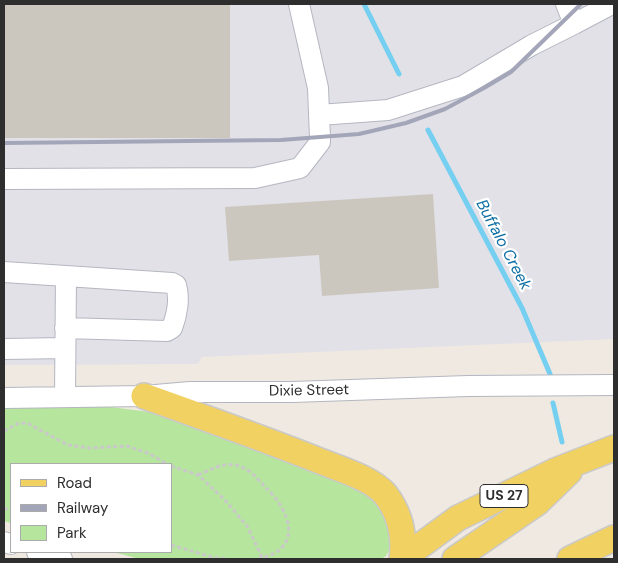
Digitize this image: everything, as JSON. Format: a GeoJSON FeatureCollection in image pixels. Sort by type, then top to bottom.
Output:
{"type":"FeatureCollection","features":[{"type":"Feature","properties":{"kind":"main road"},"geometry":{"type":"LineString","coordinates":[[144,396],[261,437],[364,478],[384,493],[399,518],[404,541],[402,559]]}},
{"type":"Feature","properties":{"kind":"main road","name":"US 27"},"geometry":{"type":"LineString","coordinates":[[402,559],[458,518],[582,460],[614,448]]}},
{"type":"Feature","properties":{"kind":"main road"},"geometry":{"type":"LineString","coordinates":[[455,559],[537,503],[582,460]]}},
{"type":"Feature","properties":{"kind":"main road"},"geometry":{"type":"LineString","coordinates":[[570,559],[614,538]]}},
{"type":"Feature","properties":{"kind":"street"},"geometry":{"type":"LineString","coordinates":[[4,179],[255,178],[300,168],[320,142],[318,88],[299,4]]}},
{"type":"Feature","properties":{"kind":"street"},"geometry":{"type":"LineString","coordinates":[[566,4],[574,24]]}},
{"type":"Feature","properties":{"kind":"street"},"geometry":{"type":"LineString","coordinates":[[319,115],[388,110],[463,86],[532,45],[612,4]]}},
{"type":"Feature","properties":{"kind":"street"},"geometry":{"type":"LineString","coordinates":[[4,272],[172,283],[176,285],[178,290],[176,317],[172,328],[166,332],[66,328]]}},
{"type":"Feature","properties":{"kind":"street"},"geometry":{"type":"LineString","coordinates":[[65,397],[66,276]]}},
{"type":"Feature","properties":{"kind":"street"},"geometry":{"type":"LineString","coordinates":[[4,349],[65,348]]}},
{"type":"Feature","properties":{"kind":"street","name":"Dixie Street"},"geometry":{"type":"LineString","coordinates":[[4,398],[144,396],[190,392],[292,392],[468,386],[614,385]]}},
{"type":"Feature","properties":{"kind":"path"},"geometry":{"type":"LineString","coordinates":[[4,430],[19,422],[27,423],[68,445],[89,448],[127,446],[143,450],[165,463]]}},
{"type":"Feature","properties":{"kind":"path"},"geometry":{"type":"LineString","coordinates":[[198,475],[224,464],[237,465],[254,474],[282,507],[289,526],[288,539],[280,550],[263,559],[255,559]]}},
{"type":"Feature","properties":{"kind":"path"},"geometry":{"type":"LineString","coordinates":[[172,466],[198,475],[224,499],[247,526],[263,559]]}},
{"type":"Feature","properties":{"kind":"path"},"geometry":{"type":"LineString","coordinates":[[172,545],[212,558],[227,559]]}},
{"type":"Feature","properties":{"kind":"shaded area"},"geometry":{"type":"Polygon","coordinates":[[[4,4],[614,4],[614,339],[202,357],[198,364],[4,365],[4,4]]]}},
{"type":"Feature","properties":{"kind":"green space"},"geometry":{"type":"Polygon","coordinates":[[[103,406],[165,414],[248,438],[379,498],[390,513],[392,545],[386,556],[381,559],[140,559],[117,553],[172,553],[172,463],[10,463],[10,523],[4,521],[4,408],[103,406]]]}},
{"type":"Feature","properties":{"kind":"building"},"geometry":{"type":"Polygon","coordinates":[[[4,4],[230,4],[230,138],[4,138],[4,4]]]}},
{"type":"Feature","properties":{"kind":"building"},"geometry":{"type":"Polygon","coordinates":[[[433,194],[439,288],[322,296],[319,255],[229,261],[225,207],[433,194]]]}},
{"type":"Feature","properties":{"kind":"waterway","name":"Buffalo Creek"},"geometry":{"type":"LineString","coordinates":[[364,4],[399,74]]}},
{"type":"Feature","properties":{"kind":"waterway","name":"Buffalo Creek"},"geometry":{"type":"LineString","coordinates":[[428,130],[522,308],[550,374]]}},
{"type":"Feature","properties":{"kind":"waterway","name":"Buffalo Creek"},"geometry":{"type":"LineString","coordinates":[[553,403],[562,442]]}},
{"type":"Feature","properties":{"kind":"railway"},"geometry":{"type":"LineString","coordinates":[[4,143],[281,140],[359,134],[406,123],[445,109],[511,72],[581,4]]}}]}
